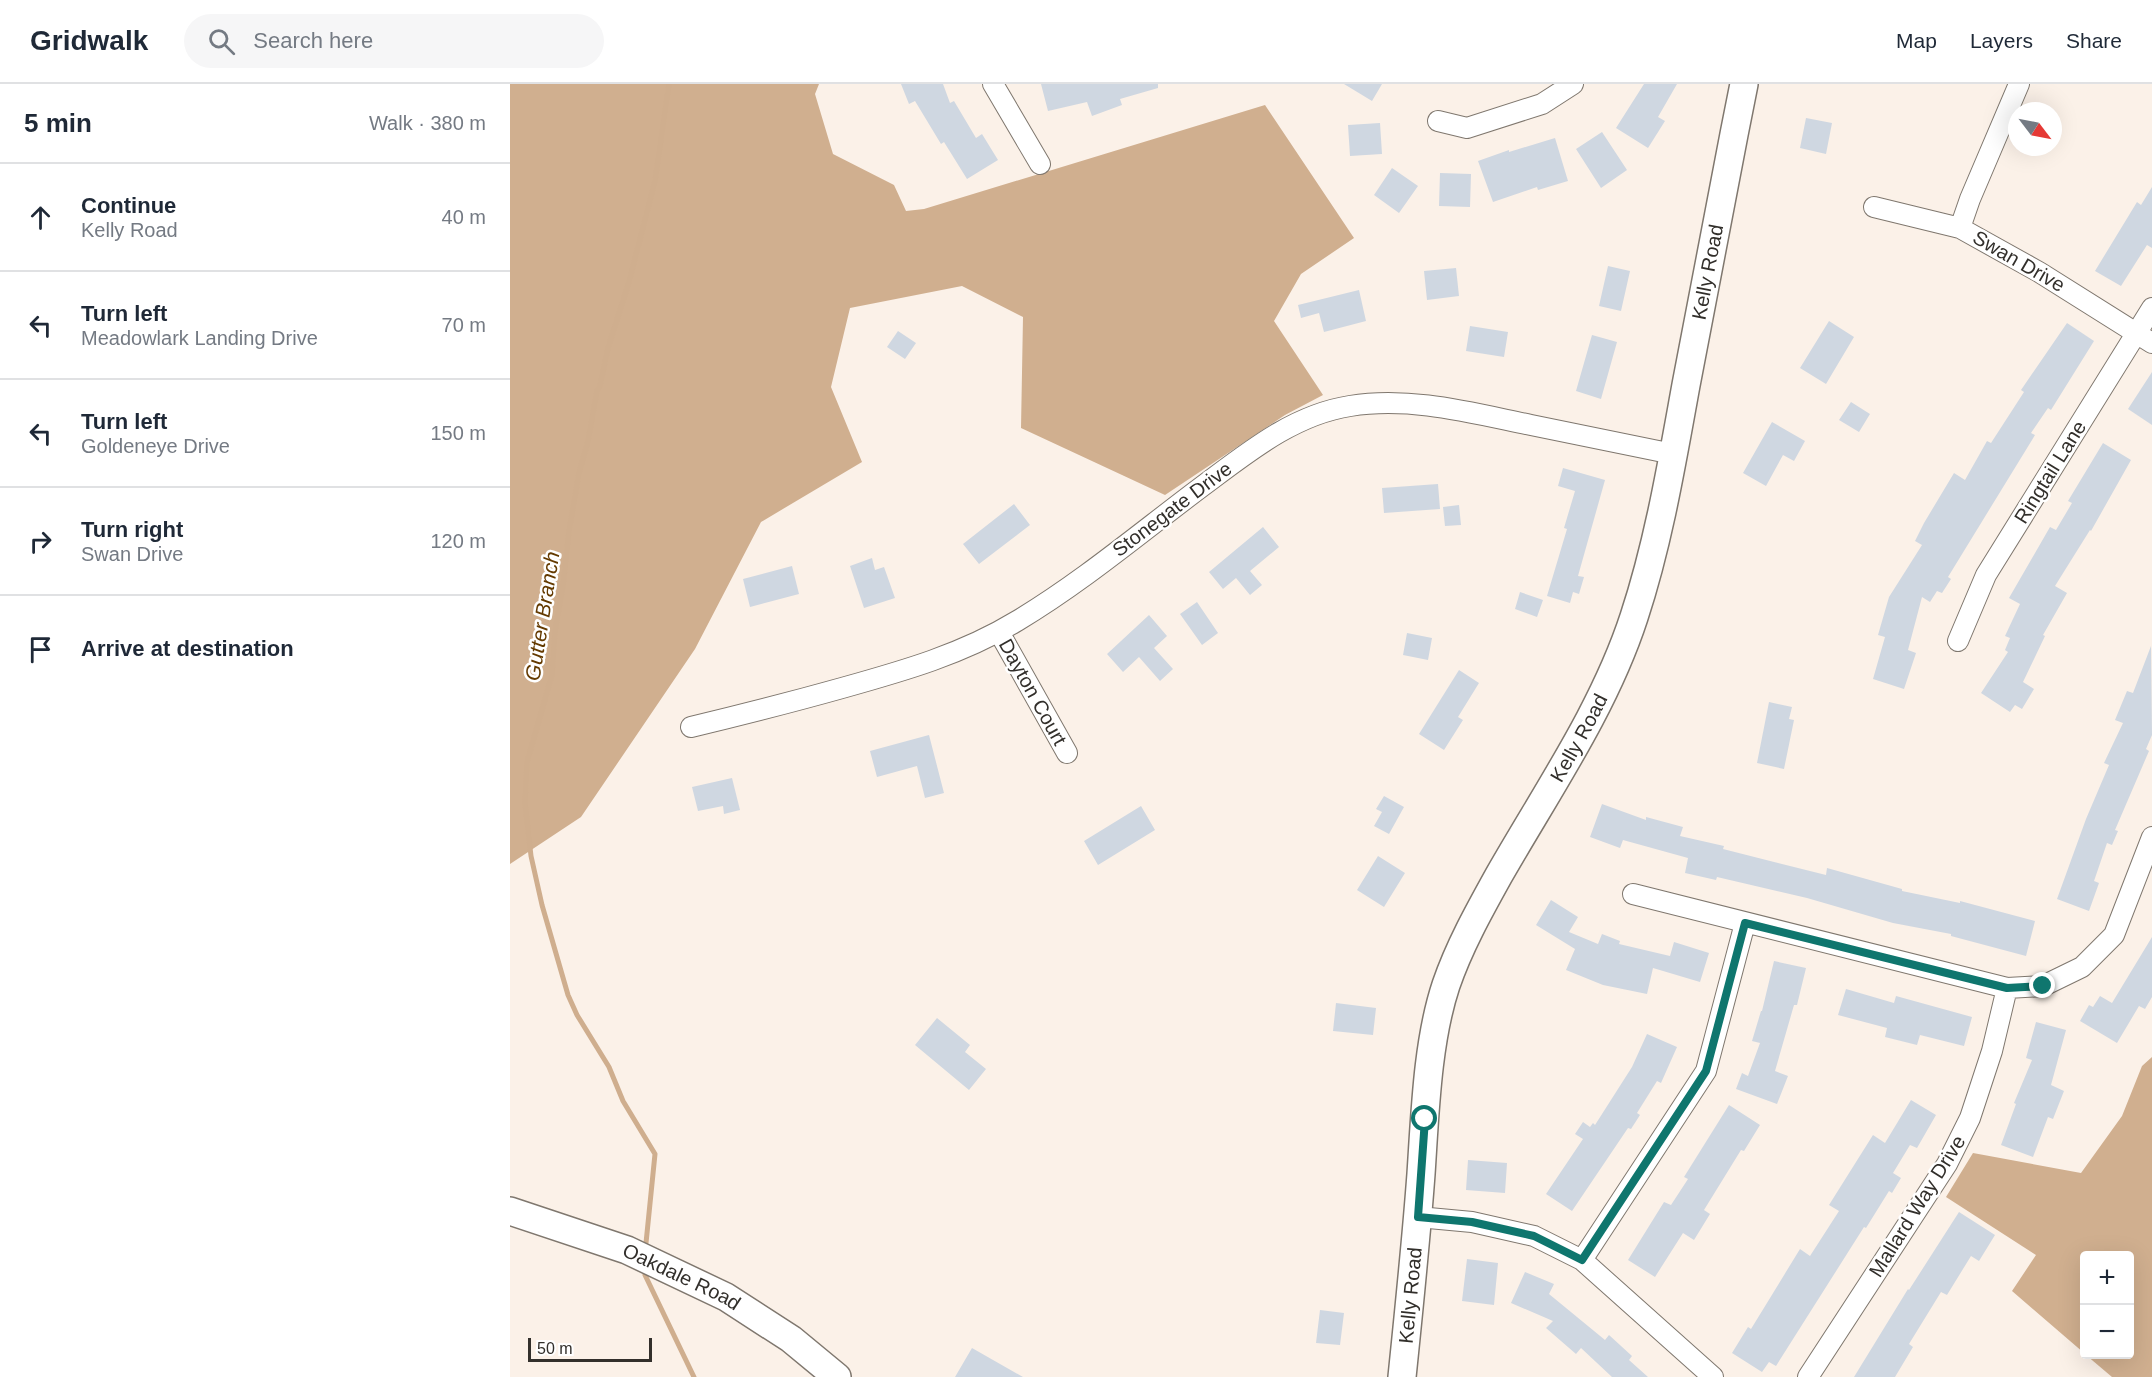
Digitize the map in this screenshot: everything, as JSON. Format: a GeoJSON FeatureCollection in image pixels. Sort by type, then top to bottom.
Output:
{"type":"FeatureCollection","features":[{"type":"Feature","properties":{"kind":"street"},"geometry":{"type":"LineString","coordinates":[[993,84],[1040,164]]}},
{"type":"Feature","properties":{"kind":"street"},"geometry":{"type":"LineString","coordinates":[[1438,121],[1467,128],[1542,104],[1573,84]]}},
{"type":"Feature","properties":{"kind":"street","name":"Kelly Road"},"geometry":{"type":"LineString","coordinates":[[1402,1377],[1432,1052],[1439,1009],[1462,945],[1488,895],[1593,712],[1622,652],[1652,556],[1744,84]]}},
{"type":"Feature","properties":{"kind":"street"},"geometry":{"type":"LineString","coordinates":[[1960,228],[2019,84]]}},
{"type":"Feature","properties":{"kind":"street","name":"Swan Drive"},"geometry":{"type":"LineString","coordinates":[[1874,207],[1960,228],[2012,255],[2144,338]]}},
{"type":"Feature","properties":{"kind":"street","name":"Ringtail Lane"},"geometry":{"type":"LineString","coordinates":[[1958,641],[1986,575],[2144,338],[2152,308]]}},
{"type":"Feature","properties":{"kind":"street","name":"Stonegate Drive"},"geometry":{"type":"LineString","coordinates":[[691,727],[903,672],[955,653],[999,632],[1052,599],[1245,455],[1308,417],[1332,409],[1362,404],[1419,404],[1673,454]]}},
{"type":"Feature","properties":{"kind":"street","name":"Dayton Court"},"geometry":{"type":"LineString","coordinates":[[999,632],[1067,753]]}},
{"type":"Feature","properties":{"kind":"street"},"geometry":{"type":"LineString","coordinates":[[1633,894],[2007,988],[2043,986],[2082,967],[2114,935],[2152,837]]}},
{"type":"Feature","properties":{"kind":"street"},"geometry":{"type":"LineString","coordinates":[[1582,1260],[1706,1071],[1745,923]]}},
{"type":"Feature","properties":{"kind":"street","name":"Mallard Way Drive"},"geometry":{"type":"LineString","coordinates":[[1808,1377],[1947,1164],[1970,1118],[1992,1050],[2007,988]]}},
{"type":"Feature","properties":{"kind":"street","name":"Oakdale Road"},"geometry":{"type":"LineString","coordinates":[[510,1211],[627,1250],[726,1297],[791,1340],[837,1377]]}},
{"type":"Feature","properties":{"kind":"street"},"geometry":{"type":"LineString","coordinates":[[1418,1217],[1472,1222],[1534,1236],[1582,1260],[1713,1377]]}},
{"type":"Feature","properties":{"kind":"shaded area"},"geometry":{"type":"Polygon","coordinates":[[[510,84],[819,84],[815,94],[833,154],[894,185],[906,211],[924,209],[1265,105],[1354,238],[1301,274],[1274,321],[1323,395],[1285,415],[1165,495],[1021,428],[1023,317],[962,286],[850,308],[831,387],[862,462],[761,522],[695,649],[581,817],[510,864],[510,84]]]}},
{"type":"Feature","properties":{"kind":"shaded area"},"geometry":{"type":"Polygon","coordinates":[[[2152,1057],[2152,1377],[2112,1377],[2091,1359],[2134,1359],[2134,1251],[2080,1251],[2080,1350],[2012,1291],[2036,1255],[1946,1197],[1973,1153],[2081,1173],[2122,1116],[2142,1066],[2152,1057]]]}},
{"type":"Feature","properties":{"kind":"building"},"geometry":{"type":"Polygon","coordinates":[[[901,84],[943,84],[950,103],[954,101],[976,138],[982,134],[998,160],[967,179],[944,142],[941,144],[915,101],[909,104],[901,84]]]}},
{"type":"Feature","properties":{"kind":"building"},"geometry":{"type":"Polygon","coordinates":[[[1041,84],[1158,84],[1158,88],[1120,99],[1122,105],[1092,116],[1087,102],[1048,111],[1041,84]]]}},
{"type":"Feature","properties":{"kind":"building"},"geometry":{"type":"Polygon","coordinates":[[[1344,84],[1382,84],[1372,101],[1344,84]]]}},
{"type":"Feature","properties":{"kind":"building"},"geometry":{"type":"Polygon","coordinates":[[[1644,84],[1677,84],[1658,117],[1665,121],[1648,148],[1616,128],[1644,84]]]}},
{"type":"Feature","properties":{"kind":"building"},"geometry":{"type":"Polygon","coordinates":[[[1806,118],[1832,123],[1826,154],[1800,148],[1806,118]]]}},
{"type":"Feature","properties":{"kind":"building"},"geometry":{"type":"Polygon","coordinates":[[[1380,123],[1382,154],[1350,156],[1348,125],[1380,123]]]}},
{"type":"Feature","properties":{"kind":"building"},"geometry":{"type":"Polygon","coordinates":[[[1602,132],[1627,170],[1601,188],[1576,149],[1602,132]]]}},
{"type":"Feature","properties":{"kind":"building"},"geometry":{"type":"Polygon","coordinates":[[[1555,138],[1568,181],[1538,190],[1537,187],[1493,202],[1478,161],[1555,138]]]}},
{"type":"Feature","properties":{"kind":"building"},"geometry":{"type":"Polygon","coordinates":[[[1392,168],[1418,186],[1399,213],[1374,195],[1392,168]]]}},
{"type":"Feature","properties":{"kind":"building"},"geometry":{"type":"Polygon","coordinates":[[[1440,173],[1471,174],[1470,207],[1439,206],[1440,173]]]}},
{"type":"Feature","properties":{"kind":"building"},"geometry":{"type":"Polygon","coordinates":[[[2152,187],[2152,248],[2147,245],[2121,286],[2095,271],[2137,202],[2141,205],[2152,187]]]}},
{"type":"Feature","properties":{"kind":"building"},"geometry":{"type":"Polygon","coordinates":[[[1608,266],[1630,271],[1621,311],[1599,306],[1608,266]]]}},
{"type":"Feature","properties":{"kind":"building"},"geometry":{"type":"Polygon","coordinates":[[[1456,268],[1459,296],[1427,300],[1424,271],[1456,268]]]}},
{"type":"Feature","properties":{"kind":"building"},"geometry":{"type":"Polygon","coordinates":[[[1359,290],[1366,321],[1324,332],[1319,313],[1301,318],[1298,305],[1359,290]]]}},
{"type":"Feature","properties":{"kind":"building"},"geometry":{"type":"Polygon","coordinates":[[[1829,321],[1854,337],[1826,384],[1800,368],[1829,321]]]}},
{"type":"Feature","properties":{"kind":"building"},"geometry":{"type":"Polygon","coordinates":[[[2067,323],[2094,341],[2051,410],[2048,408],[2031,433],[2035,435],[1948,577],[1951,579],[1942,593],[1937,591],[1930,602],[1922,597],[1908,650],[1916,653],[1904,689],[1873,679],[1885,637],[1878,635],[1889,597],[1922,545],[1915,541],[1924,523],[1954,473],[1965,480],[1987,441],[1991,443],[2024,392],[2021,390],[2067,323]]]}},
{"type":"Feature","properties":{"kind":"building"},"geometry":{"type":"Polygon","coordinates":[[[1470,326],[1508,332],[1504,357],[1466,351],[1470,326]]]}},
{"type":"Feature","properties":{"kind":"building"},"geometry":{"type":"Polygon","coordinates":[[[898,331],[916,343],[905,359],[887,347],[898,331]]]}},
{"type":"Feature","properties":{"kind":"building"},"geometry":{"type":"Polygon","coordinates":[[[1592,335],[1617,342],[1601,399],[1576,391],[1592,335]]]}},
{"type":"Feature","properties":{"kind":"building"},"geometry":{"type":"Polygon","coordinates":[[[2152,372],[2152,425],[2128,409],[2152,372]]]}},
{"type":"Feature","properties":{"kind":"building"},"geometry":{"type":"Polygon","coordinates":[[[1851,402],[1870,414],[1859,432],[1839,420],[1851,402]]]}},
{"type":"Feature","properties":{"kind":"building"},"geometry":{"type":"Polygon","coordinates":[[[1772,422],[1805,441],[1794,461],[1783,455],[1766,486],[1743,473],[1772,422]]]}},
{"type":"Feature","properties":{"kind":"building"},"geometry":{"type":"Polygon","coordinates":[[[2103,443],[2131,460],[2091,531],[2055,586],[2067,593],[2043,635],[2045,636],[2023,682],[2034,689],[2022,709],[2015,705],[2010,712],[1981,693],[2008,652],[2005,650],[2010,638],[2005,636],[2020,604],[2009,598],[2050,527],[2056,530],[2072,503],[2068,501],[2103,443]]]}},
{"type":"Feature","properties":{"kind":"building"},"geometry":{"type":"Polygon","coordinates":[[[1563,468],[1605,480],[1578,576],[1584,577],[1579,594],[1573,592],[1570,603],[1547,596],[1567,529],[1564,528],[1575,491],[1558,486],[1563,468]]]}},
{"type":"Feature","properties":{"kind":"building"},"geometry":{"type":"Polygon","coordinates":[[[1438,484],[1440,509],[1384,513],[1382,488],[1438,484]]]}},
{"type":"Feature","properties":{"kind":"building"},"geometry":{"type":"Polygon","coordinates":[[[1014,504],[1030,525],[979,564],[963,544],[1014,504]]]}},
{"type":"Feature","properties":{"kind":"building"},"geometry":{"type":"Polygon","coordinates":[[[1459,505],[1461,525],[1445,526],[1443,507],[1459,505]]]}},
{"type":"Feature","properties":{"kind":"building"},"geometry":{"type":"Polygon","coordinates":[[[1263,527],[1279,547],[1250,571],[1262,585],[1250,595],[1236,578],[1223,589],[1209,572],[1263,527]]]}},
{"type":"Feature","properties":{"kind":"building"},"geometry":{"type":"Polygon","coordinates":[[[872,558],[875,570],[884,567],[895,598],[864,608],[850,566],[872,558]]]}},
{"type":"Feature","properties":{"kind":"building"},"geometry":{"type":"Polygon","coordinates":[[[792,566],[799,594],[750,607],[743,579],[792,566]]]}},
{"type":"Feature","properties":{"kind":"building"},"geometry":{"type":"Polygon","coordinates":[[[1520,592],[1543,600],[1537,617],[1515,609],[1520,592]]]}},
{"type":"Feature","properties":{"kind":"building"},"geometry":{"type":"Polygon","coordinates":[[[1197,602],[1218,633],[1202,645],[1180,614],[1197,602]]]}},
{"type":"Feature","properties":{"kind":"building"},"geometry":{"type":"Polygon","coordinates":[[[1149,615],[1167,636],[1154,648],[1173,669],[1160,681],[1139,657],[1123,672],[1107,654],[1149,615]]]}},
{"type":"Feature","properties":{"kind":"building"},"geometry":{"type":"Polygon","coordinates":[[[1407,633],[1432,638],[1428,660],[1403,655],[1407,633]]]}},
{"type":"Feature","properties":{"kind":"building"},"geometry":{"type":"Polygon","coordinates":[[[2151,646],[2152,735],[2146,749],[2149,751],[2115,830],[2118,831],[2112,845],[2107,843],[2094,881],[2099,883],[2089,911],[2057,899],[2086,819],[2109,765],[2104,763],[2123,723],[2115,720],[2127,691],[2133,693],[2151,646]]]}},
{"type":"Feature","properties":{"kind":"building"},"geometry":{"type":"Polygon","coordinates":[[[1459,670],[1479,683],[1458,717],[1463,720],[1444,750],[1419,734],[1459,670]]]}},
{"type":"Feature","properties":{"kind":"building"},"geometry":{"type":"Polygon","coordinates":[[[1769,702],[1792,707],[1789,719],[1794,720],[1784,769],[1757,763],[1769,702]]]}},
{"type":"Feature","properties":{"kind":"building"},"geometry":{"type":"Polygon","coordinates":[[[929,735],[944,793],[925,798],[917,766],[877,777],[870,751],[929,735]]]}},
{"type":"Feature","properties":{"kind":"building"},"geometry":{"type":"Polygon","coordinates":[[[732,778],[740,810],[724,814],[723,806],[698,811],[692,787],[732,778]]]}},
{"type":"Feature","properties":{"kind":"building"},"geometry":{"type":"Polygon","coordinates":[[[1384,796],[1404,807],[1389,834],[1374,826],[1382,812],[1376,809],[1384,796]]]}},
{"type":"Feature","properties":{"kind":"building"},"geometry":{"type":"Polygon","coordinates":[[[1602,804],[1646,820],[1646,817],[1683,827],[1680,836],[1724,846],[1723,849],[1826,875],[1827,868],[1902,889],[1902,891],[1960,903],[1960,901],[2035,921],[2026,956],[1951,936],[1951,934],[1893,923],[1807,898],[1717,877],[1716,880],[1685,873],[1688,858],[1623,840],[1620,848],[1590,837],[1602,804]]]}},
{"type":"Feature","properties":{"kind":"building"},"geometry":{"type":"Polygon","coordinates":[[[1141,806],[1155,830],[1098,865],[1084,841],[1141,806]]]}},
{"type":"Feature","properties":{"kind":"building"},"geometry":{"type":"Polygon","coordinates":[[[1378,856],[1405,873],[1384,907],[1357,890],[1378,856]]]}},
{"type":"Feature","properties":{"kind":"building"},"geometry":{"type":"Polygon","coordinates":[[[1551,900],[1578,917],[1569,932],[1598,944],[1602,934],[1620,941],[1619,944],[1670,956],[1674,942],[1709,953],[1700,982],[1653,968],[1647,994],[1603,985],[1566,970],[1575,949],[1536,925],[1551,900]]]}},
{"type":"Feature","properties":{"kind":"building"},"geometry":{"type":"Polygon","coordinates":[[[2152,937],[2152,997],[2145,1009],[2139,1006],[2117,1043],[2080,1021],[2089,1005],[2093,1007],[2100,996],[2112,1003],[2152,937]]]}},
{"type":"Feature","properties":{"kind":"building"},"geometry":{"type":"Polygon","coordinates":[[[1774,961],[1806,968],[1797,1005],[1794,1005],[1775,1071],[1788,1076],[1777,1104],[1736,1089],[1742,1073],[1748,1076],[1760,1043],[1752,1041],[1774,961]]]}},
{"type":"Feature","properties":{"kind":"building"},"geometry":{"type":"Polygon","coordinates":[[[1846,989],[1894,1003],[1896,996],[1972,1017],[1964,1046],[1920,1035],[1917,1045],[1885,1037],[1887,1028],[1838,1015],[1846,989]]]}},
{"type":"Feature","properties":{"kind":"building"},"geometry":{"type":"Polygon","coordinates":[[[1336,1003],[1376,1008],[1373,1035],[1333,1031],[1336,1003]]]}},
{"type":"Feature","properties":{"kind":"building"},"geometry":{"type":"Polygon","coordinates":[[[937,1018],[970,1045],[965,1052],[986,1069],[969,1090],[915,1045],[937,1018]]]}},
{"type":"Feature","properties":{"kind":"building"},"geometry":{"type":"Polygon","coordinates":[[[2036,1022],[2066,1030],[2051,1085],[2064,1091],[2053,1119],[2048,1117],[2033,1157],[2001,1145],[2016,1104],[2014,1103],[2032,1060],[2026,1058],[2036,1022]]]}},
{"type":"Feature","properties":{"kind":"building"},"geometry":{"type":"Polygon","coordinates":[[[1647,1034],[1677,1047],[1661,1083],[1657,1081],[1637,1113],[1640,1115],[1631,1129],[1628,1128],[1572,1211],[1546,1194],[1583,1139],[1575,1134],[1583,1122],[1590,1127],[1593,1123],[1595,1125],[1632,1067],[1647,1034]]]}},
{"type":"Feature","properties":{"kind":"building"},"geometry":{"type":"Polygon","coordinates":[[[1911,1100],[1936,1115],[1917,1148],[1910,1145],[1893,1173],[1901,1178],[1892,1193],[1889,1191],[1866,1228],[1864,1227],[1776,1366],[1769,1362],[1762,1372],[1732,1353],[1748,1327],[1751,1329],[1800,1249],[1810,1256],[1839,1211],[1829,1205],[1873,1135],[1885,1143],[1911,1100]]]}},
{"type":"Feature","properties":{"kind":"building"},"geometry":{"type":"Polygon","coordinates":[[[1729,1105],[1760,1125],[1744,1151],[1741,1150],[1704,1210],[1710,1214],[1694,1240],[1683,1233],[1655,1277],[1628,1260],[1664,1202],[1671,1205],[1688,1179],[1684,1177],[1729,1105]]]}},
{"type":"Feature","properties":{"kind":"building"},"geometry":{"type":"Polygon","coordinates":[[[1468,1160],[1507,1163],[1505,1193],[1466,1190],[1468,1160]]]}},
{"type":"Feature","properties":{"kind":"building"},"geometry":{"type":"Polygon","coordinates":[[[1959,1212],[1995,1235],[1979,1261],[1971,1256],[1947,1295],[1941,1292],[1909,1344],[1913,1347],[1895,1377],[1854,1377],[1908,1289],[1959,1212]]]}},
{"type":"Feature","properties":{"kind":"building"},"geometry":{"type":"Polygon","coordinates":[[[1467,1259],[1498,1263],[1494,1305],[1462,1301],[1467,1259]]]}},
{"type":"Feature","properties":{"kind":"building"},"geometry":{"type":"Polygon","coordinates":[[[1525,1272],[1554,1284],[1549,1294],[1605,1340],[1609,1335],[1632,1356],[1629,1360],[1648,1377],[1612,1377],[1581,1348],[1576,1354],[1546,1328],[1553,1321],[1511,1303],[1525,1272]]]}},
{"type":"Feature","properties":{"kind":"building"},"geometry":{"type":"Polygon","coordinates":[[[1320,1310],[1344,1313],[1340,1345],[1316,1343],[1320,1310]]]}},
{"type":"Feature","properties":{"kind":"building"},"geometry":{"type":"Polygon","coordinates":[[[972,1348],[1023,1377],[955,1377],[972,1348]]]}},
{"type":"Feature","properties":{"kind":"waterway","name":"Gutter Branch"},"geometry":{"type":"LineString","coordinates":[[646,1243],[655,1154],[623,1101],[609,1067],[577,1015],[568,995],[542,905],[531,856],[525,803],[527,762],[552,675],[555,631],[579,473],[608,348],[629,282],[655,181],[669,84]]}},
{"type":"Feature","properties":{"kind":"waterway","name":"Gutter Branch"},"geometry":{"type":"LineString","coordinates":[[645,1275],[694,1377]]}},
{"type":"Feature","properties":{"kind":"route"},"geometry":{"type":"LineString","coordinates":[[1425,1119],[1418,1217],[1472,1222],[1534,1236],[1582,1260],[1706,1071],[1745,923],[2007,988],[2043,986]]}}]}
